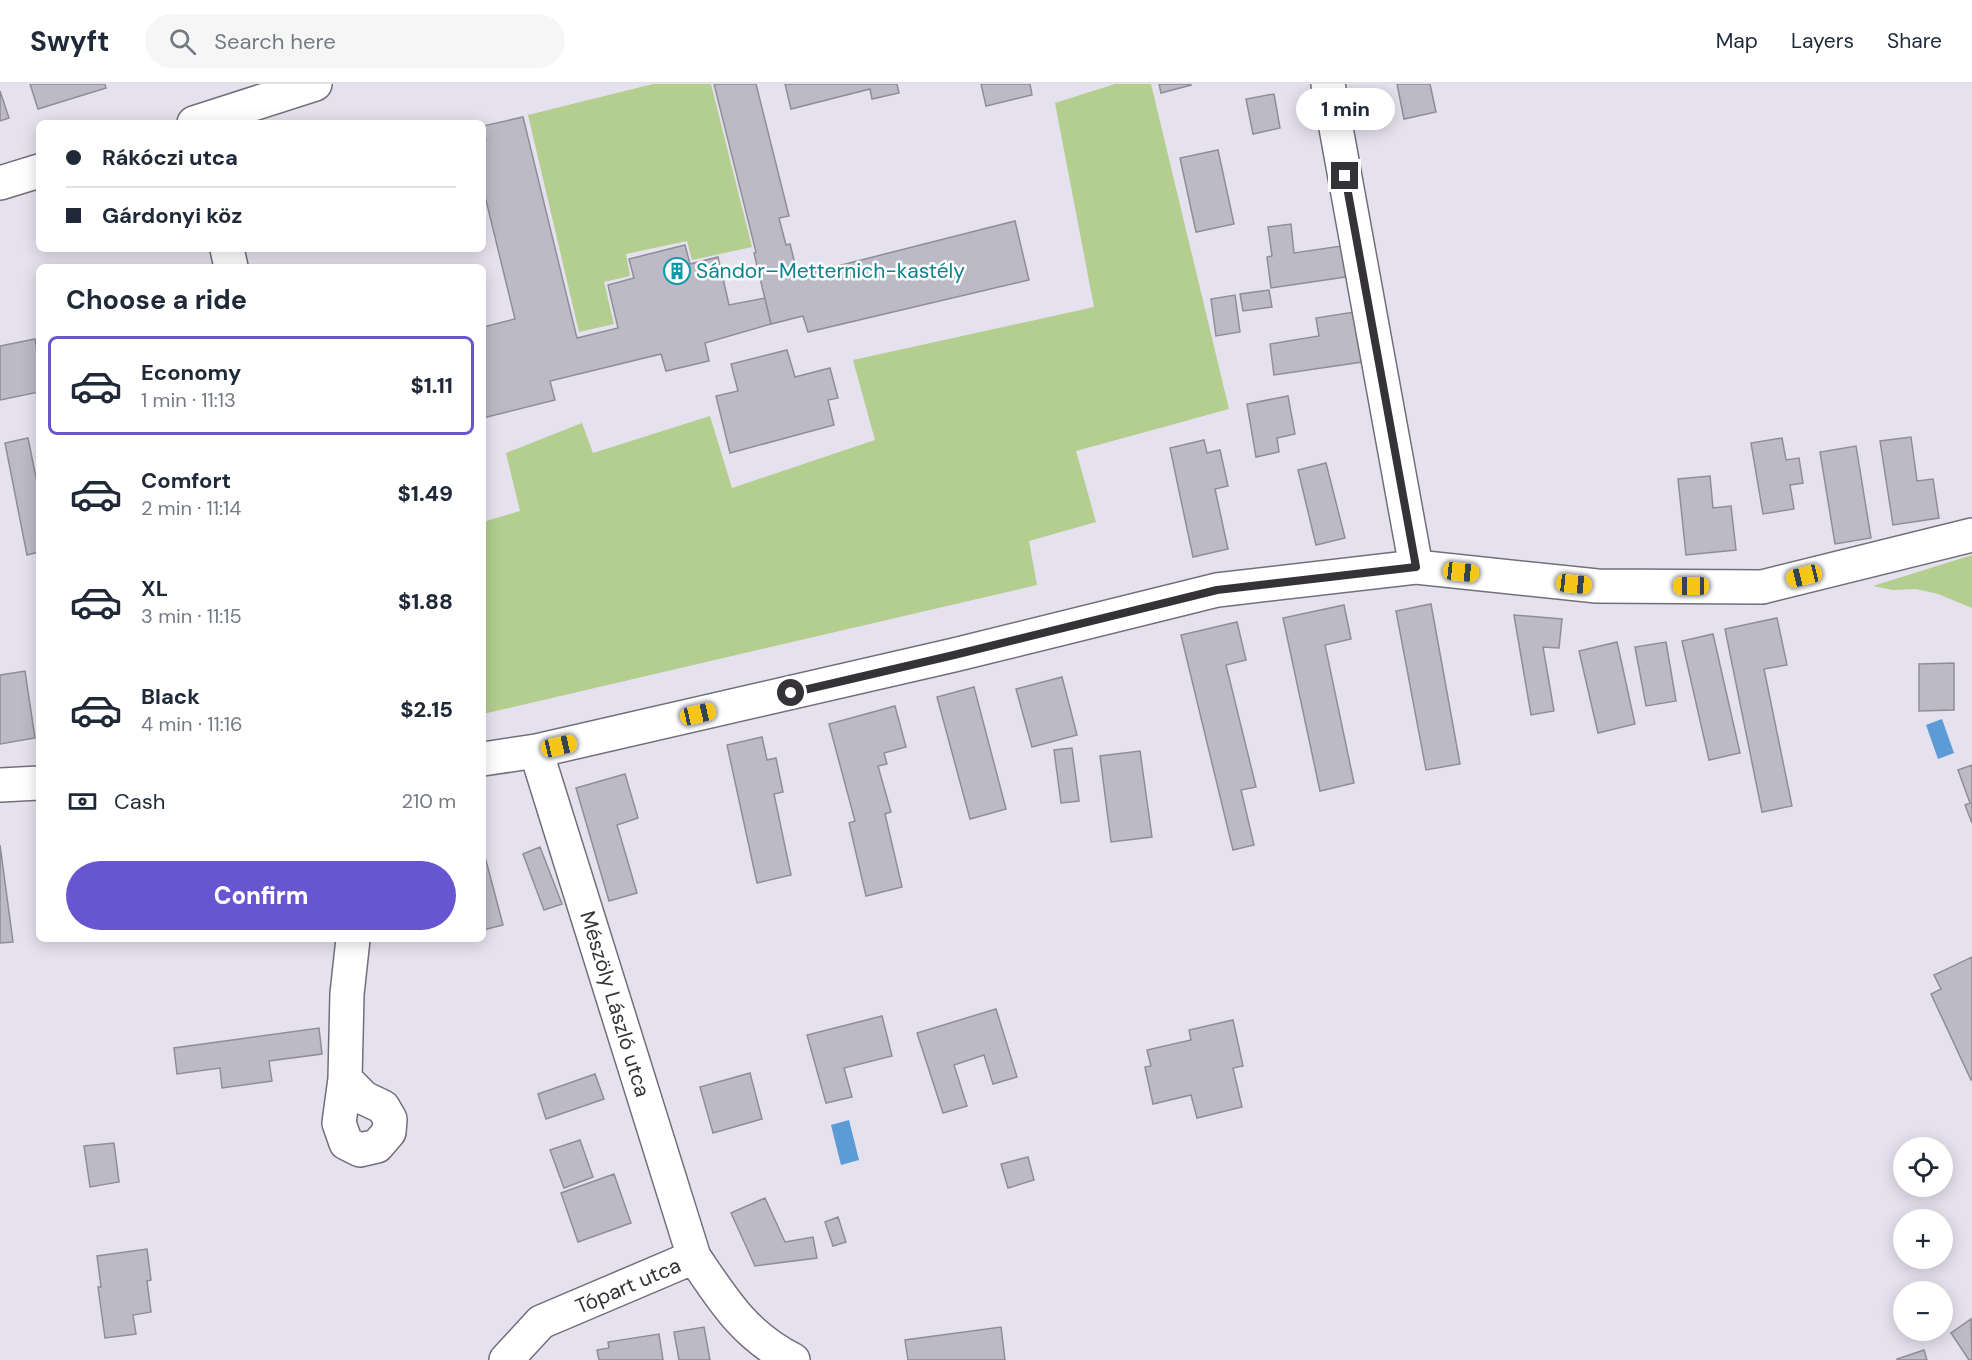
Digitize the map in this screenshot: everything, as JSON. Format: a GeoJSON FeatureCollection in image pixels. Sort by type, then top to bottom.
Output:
{"type":"FeatureCollection","features":[{"type":"Feature","properties":{"kind":"street"},"geometry":{"type":"LineString","coordinates":[[206,120],[315,84]]}},
{"type":"Feature","properties":{"kind":"street"},"geometry":{"type":"LineString","coordinates":[[1328,84],[1416,567]]}},
{"type":"Feature","properties":{"kind":"street"},"geometry":{"type":"LineString","coordinates":[[0,183],[36,172]]}},
{"type":"Feature","properties":{"kind":"street"},"geometry":{"type":"LineString","coordinates":[[486,759],[536,751],[954,655],[1217,590],[1416,567],[1597,586],[1762,586],[1972,534]]}},
{"type":"Feature","properties":{"kind":"street","name":"Mészöly László utca"},"geometry":{"type":"LineString","coordinates":[[536,751],[694,1257]]}},
{"type":"Feature","properties":{"kind":"street"},"geometry":{"type":"LineString","coordinates":[[0,785],[36,783]]}},
{"type":"Feature","properties":{"kind":"street"},"geometry":{"type":"LineString","coordinates":[[345,1079],[347,994],[354,942]]}},
{"type":"Feature","properties":{"kind":"street","name":"Tópart utca"},"geometry":{"type":"LineString","coordinates":[[506,1360],[542,1322],[694,1257],[733,1315],[772,1349],[793,1360]]}},
{"type":"Feature","properties":{"kind":"green space"},"geometry":{"type":"Polygon","coordinates":[[[653,84],[711,84],[752,247],[692,260],[687,241],[626,254],[630,276],[604,282],[614,324],[579,332],[528,115],[653,84]]]}},
{"type":"Feature","properties":{"kind":"green space"},"geometry":{"type":"Polygon","coordinates":[[[1115,84],[1151,84],[1229,409],[1076,451],[1096,522],[1029,541],[1037,585],[486,713],[486,521],[520,511],[506,453],[582,423],[593,453],[710,416],[732,488],[875,440],[853,360],[1094,307],[1055,103],[1115,84]]]}},
{"type":"Feature","properties":{"kind":"green space"},"geometry":{"type":"Polygon","coordinates":[[[1972,555],[1972,608],[1938,594],[1916,589],[1893,590],[1873,586],[1972,555]]]}},
{"type":"Feature","properties":{"kind":"water"},"geometry":{"type":"Polygon","coordinates":[[[1942,719],[1954,753],[1938,759],[1926,725],[1942,719]]]}},
{"type":"Feature","properties":{"kind":"water"},"geometry":{"type":"Polygon","coordinates":[[[849,1120],[859,1160],[841,1165],[831,1125],[849,1120]]]}},
{"type":"Feature","properties":{"kind":"building"},"geometry":{"type":"Polygon","coordinates":[[[30,84],[105,84],[106,88],[38,109],[30,84]]]}},
{"type":"Feature","properties":{"kind":"building"},"geometry":{"type":"Polygon","coordinates":[[[714,84],[756,84],[789,216],[779,218],[786,245],[790,244],[798,276],[1015,221],[1029,280],[808,332],[803,316],[771,324],[754,253],[756,252],[714,84]]]}},
{"type":"Feature","properties":{"kind":"building"},"geometry":{"type":"Polygon","coordinates":[[[785,84],[897,84],[899,93],[872,99],[870,89],[791,109],[785,84]]]}},
{"type":"Feature","properties":{"kind":"building"},"geometry":{"type":"Polygon","coordinates":[[[981,84],[1030,84],[1032,95],[986,106],[981,84]]]}},
{"type":"Feature","properties":{"kind":"building"},"geometry":{"type":"Polygon","coordinates":[[[1159,84],[1190,84],[1191,85],[1161,93],[1159,84]]]}},
{"type":"Feature","properties":{"kind":"building"},"geometry":{"type":"Polygon","coordinates":[[[1397,84],[1430,84],[1436,112],[1404,119],[1397,84]]]}},
{"type":"Feature","properties":{"kind":"building"},"geometry":{"type":"Polygon","coordinates":[[[0,91],[9,118],[0,121],[0,91]]]}},
{"type":"Feature","properties":{"kind":"building"},"geometry":{"type":"Polygon","coordinates":[[[1274,94],[1280,128],[1253,134],[1246,99],[1274,94]]]}},
{"type":"Feature","properties":{"kind":"building","name":"Sándor–Metternich-kastély"},"geometry":{"type":"Polygon","coordinates":[[[523,117],[577,338],[618,328],[608,285],[634,278],[629,259],[685,245],[690,264],[718,257],[729,305],[765,298],[771,324],[705,343],[709,361],[666,371],[661,354],[550,381],[555,400],[486,417],[486,326],[515,319],[486,200],[486,125],[523,117]]]}},
{"type":"Feature","properties":{"kind":"building"},"geometry":{"type":"Polygon","coordinates":[[[1218,150],[1234,224],[1196,232],[1180,158],[1218,150]]]}},
{"type":"Feature","properties":{"kind":"building"},"geometry":{"type":"Polygon","coordinates":[[[1291,224],[1294,253],[1348,245],[1352,276],[1271,288],[1267,257],[1272,256],[1268,227],[1291,224]]]}},
{"type":"Feature","properties":{"kind":"building"},"geometry":{"type":"Polygon","coordinates":[[[1269,290],[1272,307],[1243,311],[1240,294],[1269,290]]]}},
{"type":"Feature","properties":{"kind":"building"},"geometry":{"type":"Polygon","coordinates":[[[1235,295],[1240,332],[1216,336],[1211,299],[1235,295]]]}},
{"type":"Feature","properties":{"kind":"building"},"geometry":{"type":"Polygon","coordinates":[[[1354,312],[1362,362],[1274,375],[1270,344],[1319,336],[1316,318],[1354,312]]]}},
{"type":"Feature","properties":{"kind":"building"},"geometry":{"type":"Polygon","coordinates":[[[35,339],[36,393],[0,400],[0,346],[35,339]]]}},
{"type":"Feature","properties":{"kind":"building"},"geometry":{"type":"Polygon","coordinates":[[[787,350],[795,377],[830,368],[838,398],[828,400],[834,425],[730,453],[716,396],[738,391],[731,364],[787,350]]]}},
{"type":"Feature","properties":{"kind":"building"},"geometry":{"type":"Polygon","coordinates":[[[1288,396],[1295,434],[1277,438],[1279,452],[1256,457],[1247,404],[1288,396]]]}},
{"type":"Feature","properties":{"kind":"building"},"geometry":{"type":"Polygon","coordinates":[[[1911,437],[1917,481],[1933,479],[1939,518],[1893,525],[1880,441],[1911,437]]]}},
{"type":"Feature","properties":{"kind":"building"},"geometry":{"type":"Polygon","coordinates":[[[28,438],[36,477],[36,553],[27,555],[5,443],[28,438]]]}},
{"type":"Feature","properties":{"kind":"building"},"geometry":{"type":"Polygon","coordinates":[[[1782,438],[1786,460],[1799,458],[1803,483],[1790,485],[1794,509],[1763,514],[1751,443],[1782,438]]]}},
{"type":"Feature","properties":{"kind":"building"},"geometry":{"type":"Polygon","coordinates":[[[1204,440],[1207,453],[1220,450],[1228,486],[1215,489],[1228,549],[1193,557],[1170,448],[1204,440]]]}},
{"type":"Feature","properties":{"kind":"building"},"geometry":{"type":"Polygon","coordinates":[[[1856,446],[1871,538],[1835,544],[1820,452],[1856,446]]]}},
{"type":"Feature","properties":{"kind":"building"},"geometry":{"type":"Polygon","coordinates":[[[1326,463],[1345,538],[1316,545],[1298,470],[1326,463]]]}},
{"type":"Feature","properties":{"kind":"building"},"geometry":{"type":"Polygon","coordinates":[[[1710,476],[1713,508],[1731,506],[1736,550],[1686,555],[1678,479],[1710,476]]]}},
{"type":"Feature","properties":{"kind":"building"},"geometry":{"type":"Polygon","coordinates":[[[1431,604],[1460,764],[1426,770],[1396,611],[1431,604]]]}},
{"type":"Feature","properties":{"kind":"building"},"geometry":{"type":"Polygon","coordinates":[[[1344,605],[1351,639],[1325,645],[1354,783],[1320,791],[1283,618],[1344,605]]]}},
{"type":"Feature","properties":{"kind":"building"},"geometry":{"type":"Polygon","coordinates":[[[1514,615],[1562,619],[1559,648],[1543,647],[1554,711],[1531,715],[1514,615]]]}},
{"type":"Feature","properties":{"kind":"building"},"geometry":{"type":"Polygon","coordinates":[[[1777,618],[1787,665],[1764,669],[1792,806],[1762,812],[1725,629],[1777,618]]]}},
{"type":"Feature","properties":{"kind":"building"},"geometry":{"type":"Polygon","coordinates":[[[1237,622],[1246,660],[1226,665],[1256,787],[1241,790],[1254,845],[1233,850],[1181,635],[1237,622]]]}},
{"type":"Feature","properties":{"kind":"building"},"geometry":{"type":"Polygon","coordinates":[[[1713,634],[1740,753],[1709,760],[1682,641],[1713,634]]]}},
{"type":"Feature","properties":{"kind":"building"},"geometry":{"type":"Polygon","coordinates":[[[1617,642],[1635,724],[1598,733],[1579,651],[1617,642]]]}},
{"type":"Feature","properties":{"kind":"building"},"geometry":{"type":"Polygon","coordinates":[[[1666,642],[1676,701],[1646,706],[1635,647],[1666,642]]]}},
{"type":"Feature","properties":{"kind":"building"},"geometry":{"type":"Polygon","coordinates":[[[1954,663],[1954,710],[1919,711],[1919,664],[1954,663]]]}},
{"type":"Feature","properties":{"kind":"building"},"geometry":{"type":"Polygon","coordinates":[[[25,671],[35,738],[0,744],[0,675],[25,671]]]}},
{"type":"Feature","properties":{"kind":"building"},"geometry":{"type":"Polygon","coordinates":[[[1062,677],[1077,735],[1032,747],[1016,689],[1062,677]]]}},
{"type":"Feature","properties":{"kind":"building"},"geometry":{"type":"Polygon","coordinates":[[[974,687],[1006,809],[970,819],[937,697],[974,687]]]}},
{"type":"Feature","properties":{"kind":"building"},"geometry":{"type":"Polygon","coordinates":[[[895,706],[906,747],[884,753],[887,764],[878,766],[891,812],[885,814],[902,887],[866,896],[849,823],[855,821],[829,724],[895,706]]]}},
{"type":"Feature","properties":{"kind":"building"},"geometry":{"type":"Polygon","coordinates":[[[762,737],[767,760],[776,758],[783,792],[774,794],[791,875],[757,883],[727,745],[762,737]]]}},
{"type":"Feature","properties":{"kind":"building"},"geometry":{"type":"Polygon","coordinates":[[[1072,748],[1079,801],[1061,803],[1054,750],[1072,748]]]}},
{"type":"Feature","properties":{"kind":"building"},"geometry":{"type":"Polygon","coordinates":[[[1140,751],[1152,837],[1111,842],[1100,756],[1140,751]]]}},
{"type":"Feature","properties":{"kind":"building"},"geometry":{"type":"Polygon","coordinates":[[[1972,765],[1972,823],[1965,805],[1970,803],[1958,770],[1972,765]]]}},
{"type":"Feature","properties":{"kind":"building"},"geometry":{"type":"Polygon","coordinates":[[[625,774],[638,818],[617,825],[637,893],[609,901],[576,788],[625,774]]]}},
{"type":"Feature","properties":{"kind":"building"},"geometry":{"type":"Polygon","coordinates":[[[0,845],[13,942],[0,943],[0,845]]]}},
{"type":"Feature","properties":{"kind":"building"},"geometry":{"type":"Polygon","coordinates":[[[540,847],[562,904],[544,910],[523,854],[540,847]]]}},
{"type":"Feature","properties":{"kind":"building"},"geometry":{"type":"Polygon","coordinates":[[[486,860],[503,925],[486,929],[486,860]]]}},
{"type":"Feature","properties":{"kind":"building"},"geometry":{"type":"Polygon","coordinates":[[[1972,957],[1971,1080],[1931,994],[1941,989],[1934,975],[1972,957]]]}},
{"type":"Feature","properties":{"kind":"building"},"geometry":{"type":"Polygon","coordinates":[[[996,1009],[1017,1077],[993,1084],[984,1055],[954,1065],[967,1106],[943,1113],[917,1033],[996,1009]]]}},
{"type":"Feature","properties":{"kind":"building"},"geometry":{"type":"Polygon","coordinates":[[[882,1016],[892,1056],[844,1068],[852,1097],[826,1103],[807,1035],[882,1016]]]}},
{"type":"Feature","properties":{"kind":"building"},"geometry":{"type":"Polygon","coordinates":[[[1233,1020],[1243,1066],[1233,1068],[1242,1107],[1197,1118],[1191,1095],[1153,1104],[1145,1067],[1151,1066],[1147,1050],[1191,1040],[1189,1030],[1233,1020]]]}},
{"type":"Feature","properties":{"kind":"building"},"geometry":{"type":"Polygon","coordinates":[[[319,1028],[322,1054],[269,1061],[272,1081],[222,1088],[220,1068],[177,1074],[174,1048],[319,1028]]]}},
{"type":"Feature","properties":{"kind":"building"},"geometry":{"type":"Polygon","coordinates":[[[750,1073],[762,1119],[713,1133],[700,1087],[750,1073]]]}},
{"type":"Feature","properties":{"kind":"building"},"geometry":{"type":"Polygon","coordinates":[[[595,1074],[604,1099],[546,1119],[538,1094],[595,1074]]]}},
{"type":"Feature","properties":{"kind":"building"},"geometry":{"type":"Polygon","coordinates":[[[580,1140],[593,1177],[564,1188],[550,1150],[580,1140]]]}},
{"type":"Feature","properties":{"kind":"building"},"geometry":{"type":"Polygon","coordinates":[[[114,1143],[119,1182],[90,1187],[84,1146],[114,1143]]]}},
{"type":"Feature","properties":{"kind":"building"},"geometry":{"type":"Polygon","coordinates":[[[1028,1157],[1034,1180],[1008,1188],[1001,1164],[1028,1157]]]}},
{"type":"Feature","properties":{"kind":"building"},"geometry":{"type":"Polygon","coordinates":[[[614,1174],[631,1223],[578,1242],[561,1193],[614,1174]]]}},
{"type":"Feature","properties":{"kind":"building"},"geometry":{"type":"Polygon","coordinates":[[[765,1198],[785,1242],[813,1237],[817,1258],[755,1266],[731,1213],[765,1198]]]}},
{"type":"Feature","properties":{"kind":"building"},"geometry":{"type":"Polygon","coordinates":[[[838,1217],[846,1242],[833,1246],[825,1222],[838,1217]]]}},
{"type":"Feature","properties":{"kind":"building"},"geometry":{"type":"Polygon","coordinates":[[[147,1249],[151,1280],[147,1281],[151,1312],[133,1315],[136,1334],[105,1338],[98,1287],[101,1287],[97,1256],[147,1249]]]}},
{"type":"Feature","properties":{"kind":"building"},"geometry":{"type":"Polygon","coordinates":[[[1971,1319],[1972,1360],[1969,1360],[1953,1336],[1953,1332],[1971,1319]]]}},
{"type":"Feature","properties":{"kind":"building"},"geometry":{"type":"Polygon","coordinates":[[[704,1327],[710,1360],[679,1360],[674,1332],[704,1327]]]}},
{"type":"Feature","properties":{"kind":"building"},"geometry":{"type":"Polygon","coordinates":[[[1001,1327],[1005,1360],[908,1360],[905,1340],[1001,1327]]]}},
{"type":"Feature","properties":{"kind":"building"},"geometry":{"type":"Polygon","coordinates":[[[659,1334],[663,1360],[599,1360],[597,1350],[609,1348],[608,1342],[659,1334]]]}},
{"type":"Feature","properties":{"kind":"building"},"geometry":{"type":"Polygon","coordinates":[[[1924,1350],[1927,1360],[1897,1360],[1897,1359],[1924,1350]]]}},
{"type":"Feature","properties":{"kind":"place","name":"Sándor–Metternich-kastély"},"geometry":{"type":"Point","coordinates":[677,271]}},
{"type":"Feature","properties":{"kind":"route"},"geometry":{"type":"LineString","coordinates":[[791,693],[1217,590],[1416,567],[1345,176]]}}]}
